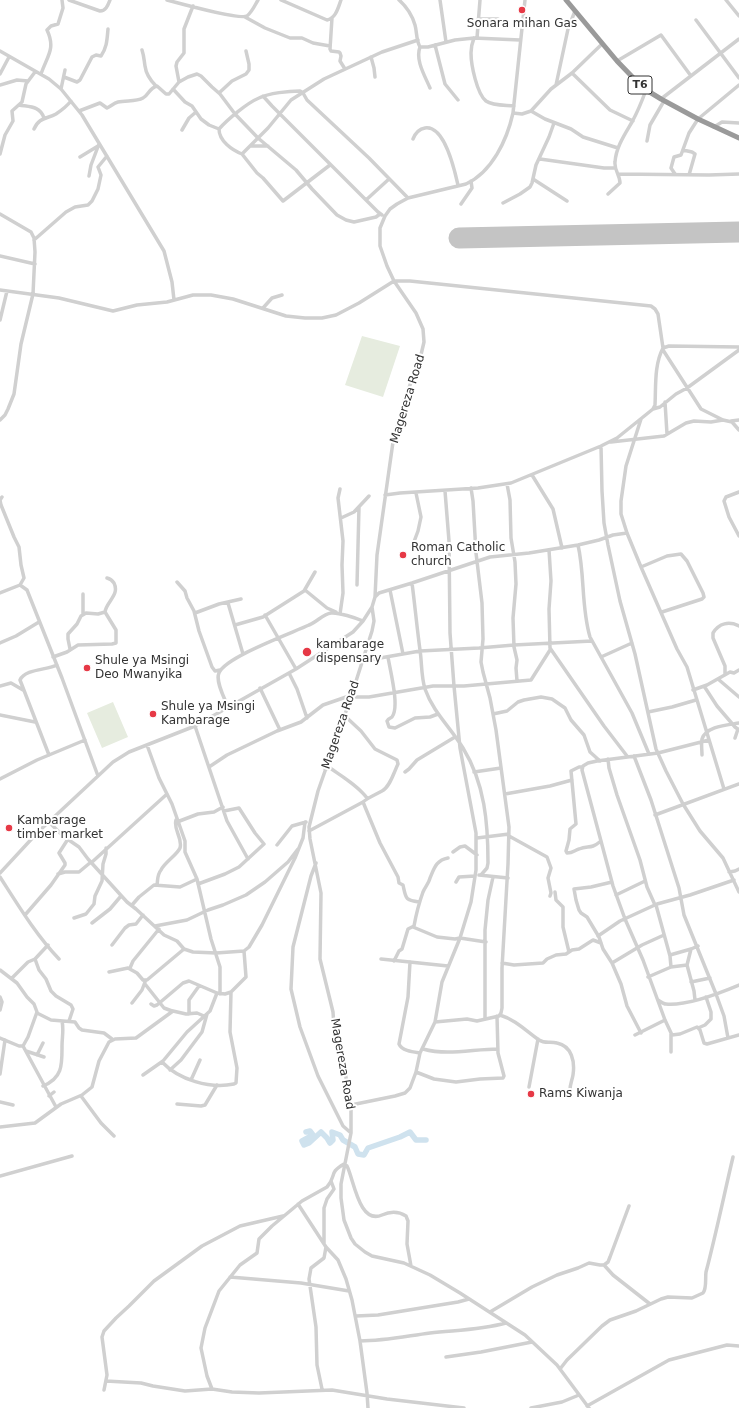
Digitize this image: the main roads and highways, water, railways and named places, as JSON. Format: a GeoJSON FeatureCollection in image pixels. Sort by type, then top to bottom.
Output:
{"type":"FeatureCollection","features":[{"type":"Feature","properties":{"kind":"highway","name":"T6"},"geometry":{"type":"LineString","coordinates":[[566,0],[617,61],[646,90],[713,127],[739,138]]}},
{"type":"Feature","properties":{"kind":"waterway"},"geometry":{"type":"LineString","coordinates":[[306,1132],[310,1131],[313,1135],[302,1141],[304,1145],[309,1143],[321,1132],[330,1143],[333,1140],[332,1132],[340,1135],[343,1140],[355,1147],[358,1154],[364,1155],[368,1148],[410,1132],[416,1140],[426,1140]]}},
{"type":"Feature","properties":{"kind":"place","name":"Sonara mihan Gas"},"geometry":{"type":"Point","coordinates":[522,10]}},
{"type":"Feature","properties":{"kind":"place","name":"Roman Catholic church"},"geometry":{"type":"Point","coordinates":[403,555]}},
{"type":"Feature","properties":{"kind":"place","name":"kambarage dispensary"},"geometry":{"type":"Point","coordinates":[307,652]}},
{"type":"Feature","properties":{"kind":"place","name":"Shule ya Msingi Deo Mwanyika"},"geometry":{"type":"Point","coordinates":[87,668]}},
{"type":"Feature","properties":{"kind":"place","name":"Shule ya Msingi Kambarage"},"geometry":{"type":"Point","coordinates":[153,714]}},
{"type":"Feature","properties":{"kind":"place","name":"Kambarage timber market"},"geometry":{"type":"Point","coordinates":[9,828]}},
{"type":"Feature","properties":{"kind":"place","name":"Rams Kiwanja"},"geometry":{"type":"Point","coordinates":[531,1094]}}]}
